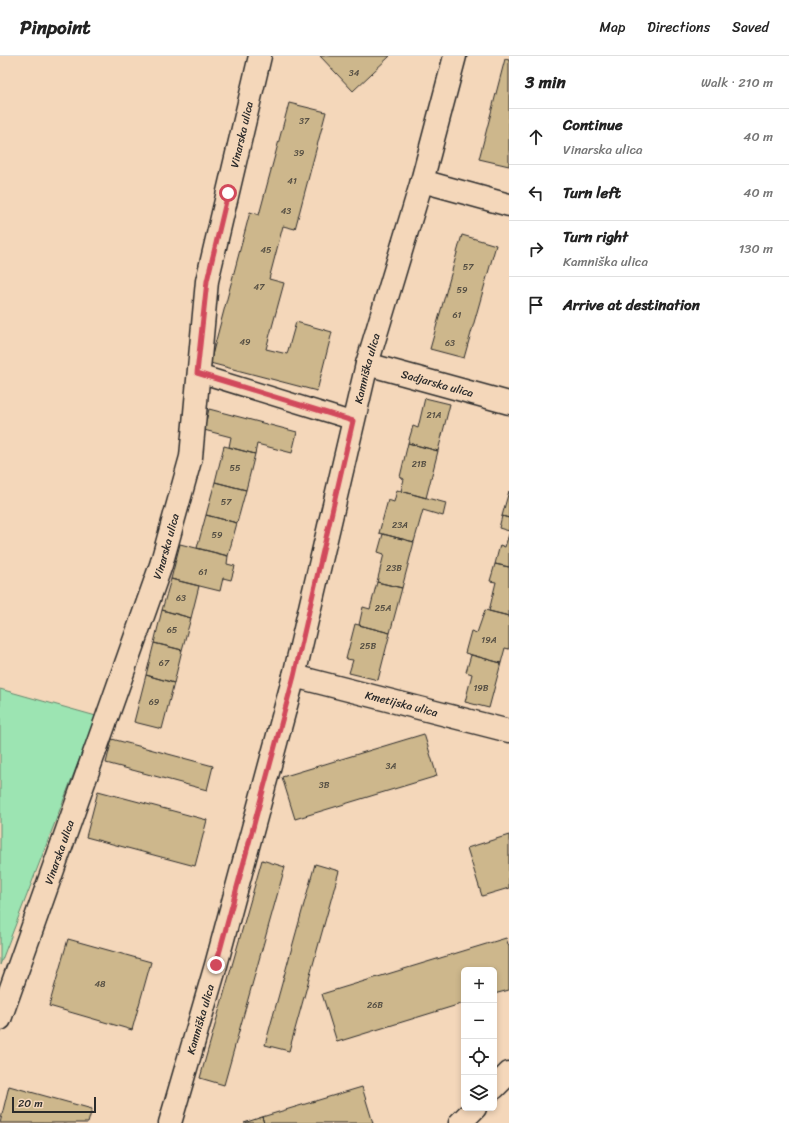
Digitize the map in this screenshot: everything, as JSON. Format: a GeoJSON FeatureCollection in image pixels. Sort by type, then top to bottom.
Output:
{"type":"FeatureCollection","features":[{"type":"Feature","properties":{"kind":"street","name":"Vinarska ulica"},"geometry":{"type":"LineString","coordinates":[[0,1019],[161,565],[191,457],[197,373],[207,281],[260,56]]}},
{"type":"Feature","properties":{"kind":"street","name":"Kamniška ulica"},"geometry":{"type":"LineString","coordinates":[[170,1123],[214,972],[294,676],[367,364],[422,181],[455,56]]}},
{"type":"Feature","properties":{"kind":"street"},"geometry":{"type":"LineString","coordinates":[[422,181],[509,205]]}},
{"type":"Feature","properties":{"kind":"street","name":"Sadjarska ulica"},"geometry":{"type":"LineString","coordinates":[[367,364],[509,403]]}},
{"type":"Feature","properties":{"kind":"street","name":"Kmetijska ulica"},"geometry":{"type":"LineString","coordinates":[[294,676],[509,731]]}},
{"type":"Feature","properties":{"kind":"street"},"geometry":{"type":"LineString","coordinates":[[497,1085],[509,1073]]}},
{"type":"Feature","properties":{"kind":"street"},"geometry":{"type":"LineString","coordinates":[[460,1123],[472,1111]]}},
{"type":"Feature","properties":{"kind":"lane"},"geometry":{"type":"LineString","coordinates":[[197,373],[353,421]]}},
{"type":"Feature","properties":{"kind":"green space"},"geometry":{"type":"Polygon","coordinates":[[[0,689],[96,716],[0,965],[0,689]]]}},
{"type":"Feature","properties":{"kind":"building"},"geometry":{"type":"Polygon","coordinates":[[[320,56],[390,56],[353,91],[320,56]]]}},
{"type":"Feature","properties":{"kind":"building"},"geometry":{"type":"Polygon","coordinates":[[[505,59],[509,60],[509,166],[479,159],[505,59]]]}},
{"type":"Feature","properties":{"kind":"building"},"geometry":{"type":"Polygon","coordinates":[[[289,103],[326,112],[295,229],[283,226],[269,279],[284,283],[266,349],[287,354],[296,322],[332,332],[317,391],[210,363],[250,212],[259,215],[289,103]]]}},
{"type":"Feature","properties":{"kind":"building"},"geometry":{"type":"Polygon","coordinates":[[[462,235],[496,245],[464,358],[430,349],[462,235]]]}},
{"type":"Feature","properties":{"kind":"building"},"geometry":{"type":"Polygon","coordinates":[[[425,398],[450,404],[438,451],[408,443],[413,426],[418,428],[425,398]]]}},
{"type":"Feature","properties":{"kind":"building"},"geometry":{"type":"Polygon","coordinates":[[[209,409],[297,432],[292,453],[257,444],[255,454],[229,447],[231,437],[204,430],[209,409]]]}},
{"type":"Feature","properties":{"kind":"building"},"geometry":{"type":"Polygon","coordinates":[[[408,443],[438,451],[426,498],[401,491],[404,479],[400,477],[408,443]]]}},
{"type":"Feature","properties":{"kind":"building"},"geometry":{"type":"Polygon","coordinates":[[[224,446],[255,454],[246,490],[215,482],[224,446]]]}},
{"type":"Feature","properties":{"kind":"building"},"geometry":{"type":"Polygon","coordinates":[[[215,482],[246,490],[237,523],[206,515],[215,482]]]}},
{"type":"Feature","properties":{"kind":"building"},"geometry":{"type":"Polygon","coordinates":[[[397,490],[446,503],[443,516],[423,510],[414,542],[379,533],[388,500],[394,502],[397,490]]]}},
{"type":"Feature","properties":{"kind":"building"},"geometry":{"type":"Polygon","coordinates":[[[509,491],[509,518],[502,516],[509,491]]]}},
{"type":"Feature","properties":{"kind":"building"},"geometry":{"type":"Polygon","coordinates":[[[206,515],[237,523],[228,556],[197,548],[206,515]]]}},
{"type":"Feature","properties":{"kind":"building"},"geometry":{"type":"Polygon","coordinates":[[[502,516],[509,518],[509,531],[499,528],[502,516]]]}},
{"type":"Feature","properties":{"kind":"building"},"geometry":{"type":"Polygon","coordinates":[[[383,534],[414,542],[402,588],[377,582],[384,554],[378,552],[383,534]]]}},
{"type":"Feature","properties":{"kind":"building"},"geometry":{"type":"Polygon","coordinates":[[[509,534],[509,567],[495,564],[500,545],[505,547],[509,534]]]}},
{"type":"Feature","properties":{"kind":"building"},"geometry":{"type":"Polygon","coordinates":[[[180,544],[228,556],[227,564],[235,566],[231,580],[223,578],[220,591],[171,579],[180,544]]]}},
{"type":"Feature","properties":{"kind":"building"},"geometry":{"type":"Polygon","coordinates":[[[495,564],[509,567],[509,616],[489,611],[496,582],[490,581],[495,564]]]}},
{"type":"Feature","properties":{"kind":"building"},"geometry":{"type":"Polygon","coordinates":[[[171,579],[199,586],[191,618],[162,610],[171,579]]]}},
{"type":"Feature","properties":{"kind":"building"},"geometry":{"type":"Polygon","coordinates":[[[377,582],[402,588],[390,633],[359,625],[363,607],[370,609],[377,582]]]}},
{"type":"Feature","properties":{"kind":"building"},"geometry":{"type":"Polygon","coordinates":[[[162,610],[191,618],[182,650],[154,643],[162,610]]]}},
{"type":"Feature","properties":{"kind":"building"},"geometry":{"type":"Polygon","coordinates":[[[485,610],[509,616],[509,649],[505,648],[501,663],[465,653],[471,631],[477,633],[485,610]]]}},
{"type":"Feature","properties":{"kind":"building"},"geometry":{"type":"Polygon","coordinates":[[[355,624],[390,633],[378,680],[349,673],[353,660],[346,659],[355,624]]]}},
{"type":"Feature","properties":{"kind":"building"},"geometry":{"type":"Polygon","coordinates":[[[154,643],[182,650],[174,683],[146,675],[154,643]]]}},
{"type":"Feature","properties":{"kind":"building"},"geometry":{"type":"Polygon","coordinates":[[[471,655],[501,663],[489,708],[465,702],[472,674],[466,672],[471,655]]]}},
{"type":"Feature","properties":{"kind":"building"},"geometry":{"type":"Polygon","coordinates":[[[146,675],[174,683],[162,729],[134,722],[146,675]]]}},
{"type":"Feature","properties":{"kind":"building"},"geometry":{"type":"Polygon","coordinates":[[[424,734],[437,776],[295,819],[282,777],[424,734]]]}},
{"type":"Feature","properties":{"kind":"building"},"geometry":{"type":"Polygon","coordinates":[[[112,739],[213,766],[207,790],[106,763],[112,739]]]}},
{"type":"Feature","properties":{"kind":"building"},"geometry":{"type":"Polygon","coordinates":[[[98,791],[207,820],[195,866],[86,837],[98,791]]]}},
{"type":"Feature","properties":{"kind":"building"},"geometry":{"type":"Polygon","coordinates":[[[509,835],[509,888],[482,896],[467,848],[509,835]]]}},
{"type":"Feature","properties":{"kind":"building"},"geometry":{"type":"Polygon","coordinates":[[[262,860],[285,867],[224,1085],[200,1078],[262,860]]]}},
{"type":"Feature","properties":{"kind":"building"},"geometry":{"type":"Polygon","coordinates":[[[315,864],[339,871],[289,1051],[265,1045],[315,864]]]}},
{"type":"Feature","properties":{"kind":"building"},"geometry":{"type":"Polygon","coordinates":[[[506,938],[509,947],[509,990],[497,993],[497,967],[461,967],[461,1004],[337,1042],[322,994],[506,938]]]}},
{"type":"Feature","properties":{"kind":"building"},"geometry":{"type":"Polygon","coordinates":[[[68,939],[151,962],[132,1030],[49,1006],[68,939]]]}},
{"type":"Feature","properties":{"kind":"building"},"geometry":{"type":"Polygon","coordinates":[[[9,1086],[92,1109],[88,1123],[0,1123],[9,1086]]]}},
{"type":"Feature","properties":{"kind":"building"},"geometry":{"type":"Polygon","coordinates":[[[362,1087],[373,1123],[264,1123],[262,1117],[362,1087]]]}},
{"type":"Feature","properties":{"kind":"building"},"geometry":{"type":"Polygon","coordinates":[[[262,1117],[264,1123],[244,1123],[262,1117]]]}},
{"type":"Feature","properties":{"kind":"route"},"geometry":{"type":"LineString","coordinates":[[216,965],[294,676],[353,421],[197,373],[207,281],[228,193]]}}]}
